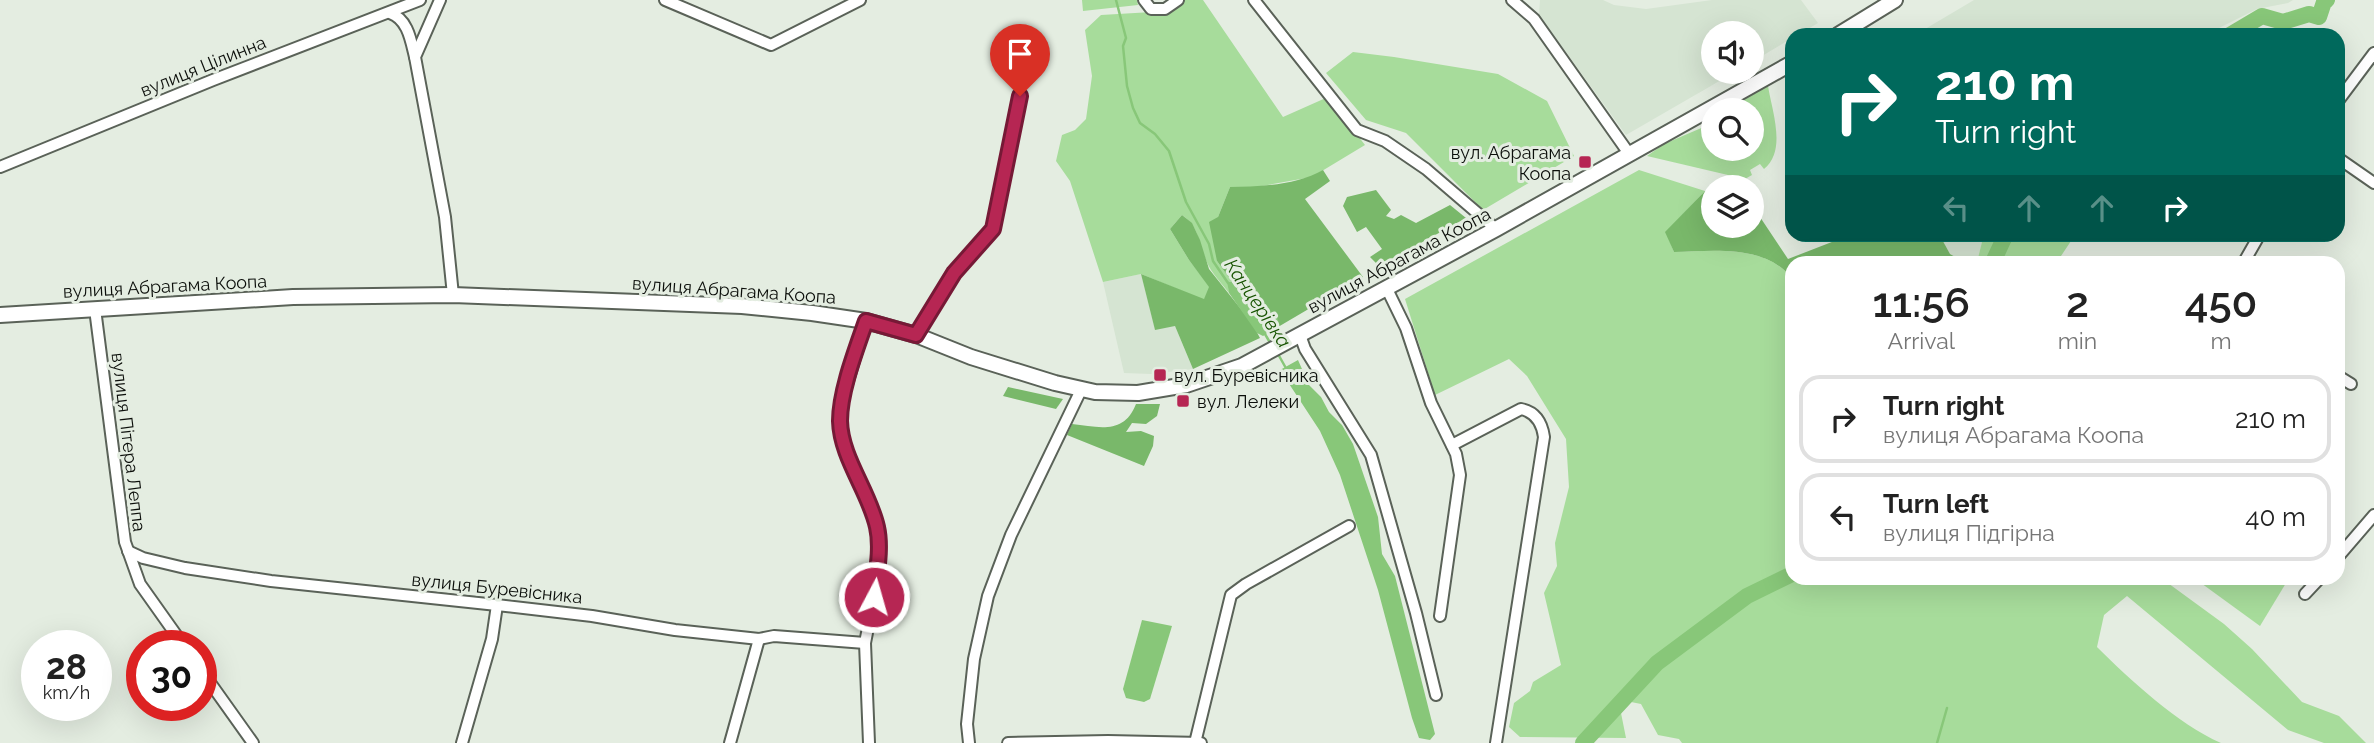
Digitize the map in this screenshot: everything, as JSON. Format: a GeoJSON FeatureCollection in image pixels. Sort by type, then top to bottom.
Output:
{"type":"FeatureCollection","features":[{"type":"Feature","properties":{"kind":"main road"},"geometry":{"type":"LineString","coordinates":[[1849,28],[1895,0]]}},
{"type":"Feature","properties":{"kind":"main road","name":"вулиця Абрагама Коопа"},"geometry":{"type":"LineString","coordinates":[[0,315],[293,298],[453,295],[742,306],[866,321],[1080,390],[1138,393],[1186,385],[1242,366],[1496,229],[1785,67]]}},
{"type":"Feature","properties":{"kind":"street","name":"вулиця Цілинна"},"geometry":{"type":"LineString","coordinates":[[0,167],[316,39],[420,0]]}},
{"type":"Feature","properties":{"kind":"street"},"geometry":{"type":"LineString","coordinates":[[415,57],[440,0]]}},
{"type":"Feature","properties":{"kind":"street"},"geometry":{"type":"LineString","coordinates":[[665,0],[771,45],[860,0]]}},
{"type":"Feature","properties":{"kind":"street"},"geometry":{"type":"LineString","coordinates":[[1144,0],[1151,9],[1161,10],[1178,0]]}},
{"type":"Feature","properties":{"kind":"street"},"geometry":{"type":"LineString","coordinates":[[1254,0],[1357,130],[1385,141],[1409,157],[1496,229]]}},
{"type":"Feature","properties":{"kind":"street"},"geometry":{"type":"LineString","coordinates":[[1518,2],[1534,19],[1630,155]]}},
{"type":"Feature","properties":{"kind":"street"},"geometry":{"type":"LineString","coordinates":[[390,13],[396,15],[405,27],[415,57],[445,216],[453,295]]}},
{"type":"Feature","properties":{"kind":"street"},"geometry":{"type":"LineString","coordinates":[[2345,92],[2374,53]]}},
{"type":"Feature","properties":{"kind":"street"},"geometry":{"type":"LineString","coordinates":[[916,335],[954,273],[993,229],[1020,96]]}},
{"type":"Feature","properties":{"kind":"street"},"geometry":{"type":"LineString","coordinates":[[2345,163],[2374,183]]}},
{"type":"Feature","properties":{"kind":"street"},"geometry":{"type":"LineString","coordinates":[[1386,287],[1406,328],[1431,402],[1452,445],[1460,475],[1440,616]]}},
{"type":"Feature","properties":{"kind":"street","name":"вулиця Пітера Леппа"},"geometry":{"type":"LineString","coordinates":[[95,309],[120,513],[128,551],[140,584],[173,630]]}},
{"type":"Feature","properties":{"kind":"street"},"geometry":{"type":"LineString","coordinates":[[866,321],[842,401],[840,419],[844,444],[872,508],[878,532],[874,597],[865,643],[869,743]]}},
{"type":"Feature","properties":{"kind":"street"},"geometry":{"type":"LineString","coordinates":[[1300,335],[1305,349],[1371,455],[1416,613],[1436,695]]}},
{"type":"Feature","properties":{"kind":"street"},"geometry":{"type":"LineString","coordinates":[[2345,380],[2351,384]]}},
{"type":"Feature","properties":{"kind":"street"},"geometry":{"type":"LineString","coordinates":[[969,743],[967,724],[974,659],[988,596],[1011,535],[1080,390]]}},
{"type":"Feature","properties":{"kind":"street"},"geometry":{"type":"LineString","coordinates":[[1452,445],[1521,410],[1531,412],[1543,428],[1544,437],[1496,743]]}},
{"type":"Feature","properties":{"kind":"street"},"geometry":{"type":"LineString","coordinates":[[2345,549],[2374,515]]}},
{"type":"Feature","properties":{"kind":"street"},"geometry":{"type":"LineString","coordinates":[[1195,743],[1231,595],[1349,526]]}},
{"type":"Feature","properties":{"kind":"street","name":"вулиця Буревісника"},"geometry":{"type":"LineString","coordinates":[[128,551],[143,558],[185,568],[271,581],[497,605],[759,639],[775,636],[865,643]]}},
{"type":"Feature","properties":{"kind":"street"},"geometry":{"type":"LineString","coordinates":[[2305,594],[2313,585]]}},
{"type":"Feature","properties":{"kind":"street"},"geometry":{"type":"LineString","coordinates":[[462,743],[492,639],[497,605]]}},
{"type":"Feature","properties":{"kind":"street"},"geometry":{"type":"LineString","coordinates":[[730,743],[759,639]]}},
{"type":"Feature","properties":{"kind":"street"},"geometry":{"type":"LineString","coordinates":[[217,692],[253,743]]}},
{"type":"Feature","properties":{"kind":"street"},"geometry":{"type":"LineString","coordinates":[[1008,743],[1200,743]]}},
{"type":"Feature","properties":{"kind":"shaded area"},"geometry":{"type":"Polygon","coordinates":[[[1082,0],[1137,0],[1138,5],[1083,11],[1082,0]]]}},
{"type":"Feature","properties":{"kind":"shaded area"},"geometry":{"type":"Polygon","coordinates":[[[1182,0],[1203,0],[1283,117],[1328,97],[1365,145],[1312,177],[1256,187],[1230,187],[1218,217],[1217,261],[1232,282],[1228,281],[1229,293],[1211,270],[1197,234],[1182,215],[1170,229],[1210,287],[1204,300],[1141,274],[1103,282],[1070,181],[1056,161],[1062,135],[1075,130],[1086,119],[1092,76],[1085,30],[1101,15],[1169,11],[1182,0]]]}},
{"type":"Feature","properties":{"kind":"shaded area"},"geometry":{"type":"Polygon","coordinates":[[[1540,0],[1603,0],[1614,5],[1646,9],[1712,0],[1801,0],[1818,23],[1810,28],[1785,28],[1785,42],[1764,55],[1764,21],[1701,21],[1701,84],[1714,84],[1626,135],[1539,15],[1540,0]]]}},
{"type":"Feature","properties":{"kind":"shaded area"},"geometry":{"type":"Polygon","coordinates":[[[1974,0],[2293,0],[2257,9],[2219,28],[1927,28],[1974,0]]]}},
{"type":"Feature","properties":{"kind":"shaded area"},"geometry":{"type":"Polygon","coordinates":[[[1353,52],[1498,74],[1547,101],[1574,156],[1483,210],[1406,133],[1366,120],[1326,73],[1353,52]]]}},
{"type":"Feature","properties":{"kind":"shaded area"},"geometry":{"type":"Polygon","coordinates":[[[1768,86],[1775,119],[1776,141],[1775,152],[1764,169],[1760,164],[1750,170],[1752,175],[1728,175],[1647,156],[1664,144],[1701,128],[1701,161],[1764,161],[1764,98],[1747,98],[1768,86]]]}},
{"type":"Feature","properties":{"kind":"shaded area"},"geometry":{"type":"Polygon","coordinates":[[[1323,170],[1330,181],[1305,199],[1363,277],[1278,327],[1261,307],[1245,296],[1232,282],[1217,261],[1209,222],[1218,217],[1230,187],[1290,182],[1323,170]]]}},
{"type":"Feature","properties":{"kind":"shaded area"},"geometry":{"type":"Polygon","coordinates":[[[1639,170],[1701,190],[1701,195],[1666,232],[1674,252],[1737,252],[1767,259],[1785,272],[1785,585],[2171,585],[2224,624],[2252,649],[2302,702],[2339,716],[2366,743],[2324,743],[2288,730],[2127,596],[2104,615],[2097,647],[2139,687],[2172,713],[2221,743],[1682,743],[1679,739],[1658,735],[1641,704],[1631,702],[1621,713],[1626,738],[1520,737],[1509,727],[1514,703],[1530,691],[1533,682],[1561,665],[1544,593],[1557,566],[1555,543],[1569,487],[1566,439],[1527,376],[1509,359],[1435,395],[1405,299],[1639,170]]]}},
{"type":"Feature","properties":{"kind":"shaded area"},"geometry":{"type":"Polygon","coordinates":[[[1376,190],[1391,210],[1386,216],[1394,219],[1401,215],[1416,223],[1450,205],[1466,218],[1379,266],[1370,257],[1382,249],[1366,227],[1357,232],[1343,206],[1347,197],[1376,190]]]}},
{"type":"Feature","properties":{"kind":"shaded area"},"geometry":{"type":"Polygon","coordinates":[[[1701,195],[1701,238],[1764,238],[1764,223],[1786,256],[1785,272],[1767,259],[1737,252],[1674,252],[1665,232],[1701,195]]]}},
{"type":"Feature","properties":{"kind":"shaded area"},"geometry":{"type":"Polygon","coordinates":[[[1182,215],[1192,223],[1209,269],[1252,323],[1260,338],[1193,369],[1175,326],[1155,330],[1141,274],[1204,299],[1209,287],[1170,229],[1182,215]]]}},
{"type":"Feature","properties":{"kind":"shaded area"},"geometry":{"type":"Polygon","coordinates":[[[1832,242],[1943,242],[1954,256],[1796,256],[1832,242]]]}},
{"type":"Feature","properties":{"kind":"shaded area"},"geometry":{"type":"Polygon","coordinates":[[[1943,242],[1982,242],[1979,256],[1950,254],[1943,242]]]}},
{"type":"Feature","properties":{"kind":"shaded area"},"geometry":{"type":"Polygon","coordinates":[[[1982,242],[2070,242],[2061,256],[1978,256],[1982,242]]]}},
{"type":"Feature","properties":{"kind":"shaded area"},"geometry":{"type":"Polygon","coordinates":[[[1141,274],[1155,329],[1175,326],[1193,369],[1151,374],[1124,373],[1103,282],[1141,274]]]}},
{"type":"Feature","properties":{"kind":"shaded area"},"geometry":{"type":"Polygon","coordinates":[[[1227,281],[1232,282],[1245,298],[1270,316],[1276,314],[1278,327],[1263,336],[1257,333],[1229,293],[1227,281]]]}},
{"type":"Feature","properties":{"kind":"shaded area"},"geometry":{"type":"Polygon","coordinates":[[[1298,360],[1309,385],[1342,425],[1353,444],[1378,517],[1382,554],[1395,576],[1435,734],[1430,740],[1419,738],[1412,718],[1378,590],[1340,475],[1320,431],[1280,370],[1298,360]]]}},
{"type":"Feature","properties":{"kind":"shaded area"},"geometry":{"type":"Polygon","coordinates":[[[1008,387],[1063,399],[1056,409],[1003,396],[1008,387]]]}},
{"type":"Feature","properties":{"kind":"shaded area"},"geometry":{"type":"Polygon","coordinates":[[[1136,404],[1160,404],[1157,416],[1146,424],[1132,423],[1126,432],[1141,431],[1154,436],[1153,446],[1144,466],[1067,435],[1072,424],[1101,427],[1118,425],[1131,414],[1136,404]]]}},
{"type":"Feature","properties":{"kind":"shaded area"},"geometry":{"type":"Polygon","coordinates":[[[2204,585],[2285,585],[2260,626],[2204,585]]]}},
{"type":"Feature","properties":{"kind":"shaded area"},"geometry":{"type":"Polygon","coordinates":[[[1142,620],[1172,626],[1150,699],[1144,702],[1126,698],[1123,689],[1142,620]]]}},
{"type":"Feature","properties":{"kind":"waterway","name":"Канцерівка"},"geometry":{"type":"LineString","coordinates":[[1116,0],[1126,38],[1123,46],[1127,86],[1133,108],[1140,123],[1155,134],[1169,151],[1186,202],[1209,244],[1213,261],[1228,283]]}},
{"type":"Feature","properties":{"kind":"waterway"},"geometry":{"type":"LineString","coordinates":[[2242,28],[2262,16],[2283,22],[2309,14],[2319,17],[2327,0]]}},
{"type":"Feature","properties":{"kind":"waterway"},"geometry":{"type":"LineString","coordinates":[[1996,256],[2002,242]]}},
{"type":"Feature","properties":{"kind":"waterway","name":"Канцерівка"},"geometry":{"type":"LineString","coordinates":[[1265,334],[1272,346]]}},
{"type":"Feature","properties":{"kind":"waterway","name":"Канцерівка"},"geometry":{"type":"LineString","coordinates":[[1278,354],[1287,370]]}},
{"type":"Feature","properties":{"kind":"waterway"},"geometry":{"type":"LineString","coordinates":[[1583,743],[1657,663],[1747,596],[1785,577]]}},
{"type":"Feature","properties":{"kind":"waterway"},"geometry":{"type":"LineString","coordinates":[[1937,743],[1947,708]]}},
{"type":"Feature","properties":{"kind":"place","name":"вул. Абрагама Коопа"},"geometry":{"type":"Point","coordinates":[1585,162]}},
{"type":"Feature","properties":{"kind":"place","name":"вул. Буревісника"},"geometry":{"type":"Point","coordinates":[1160,375]}},
{"type":"Feature","properties":{"kind":"place","name":"вул. Лелеки"},"geometry":{"type":"Point","coordinates":[1183,401]}},
{"type":"Feature","properties":{"kind":"route"},"geometry":{"type":"LineString","coordinates":[[874,597],[878,532],[872,508],[844,444],[840,419],[842,401],[866,321],[916,335],[954,273],[993,229],[1020,96]]}}]}
